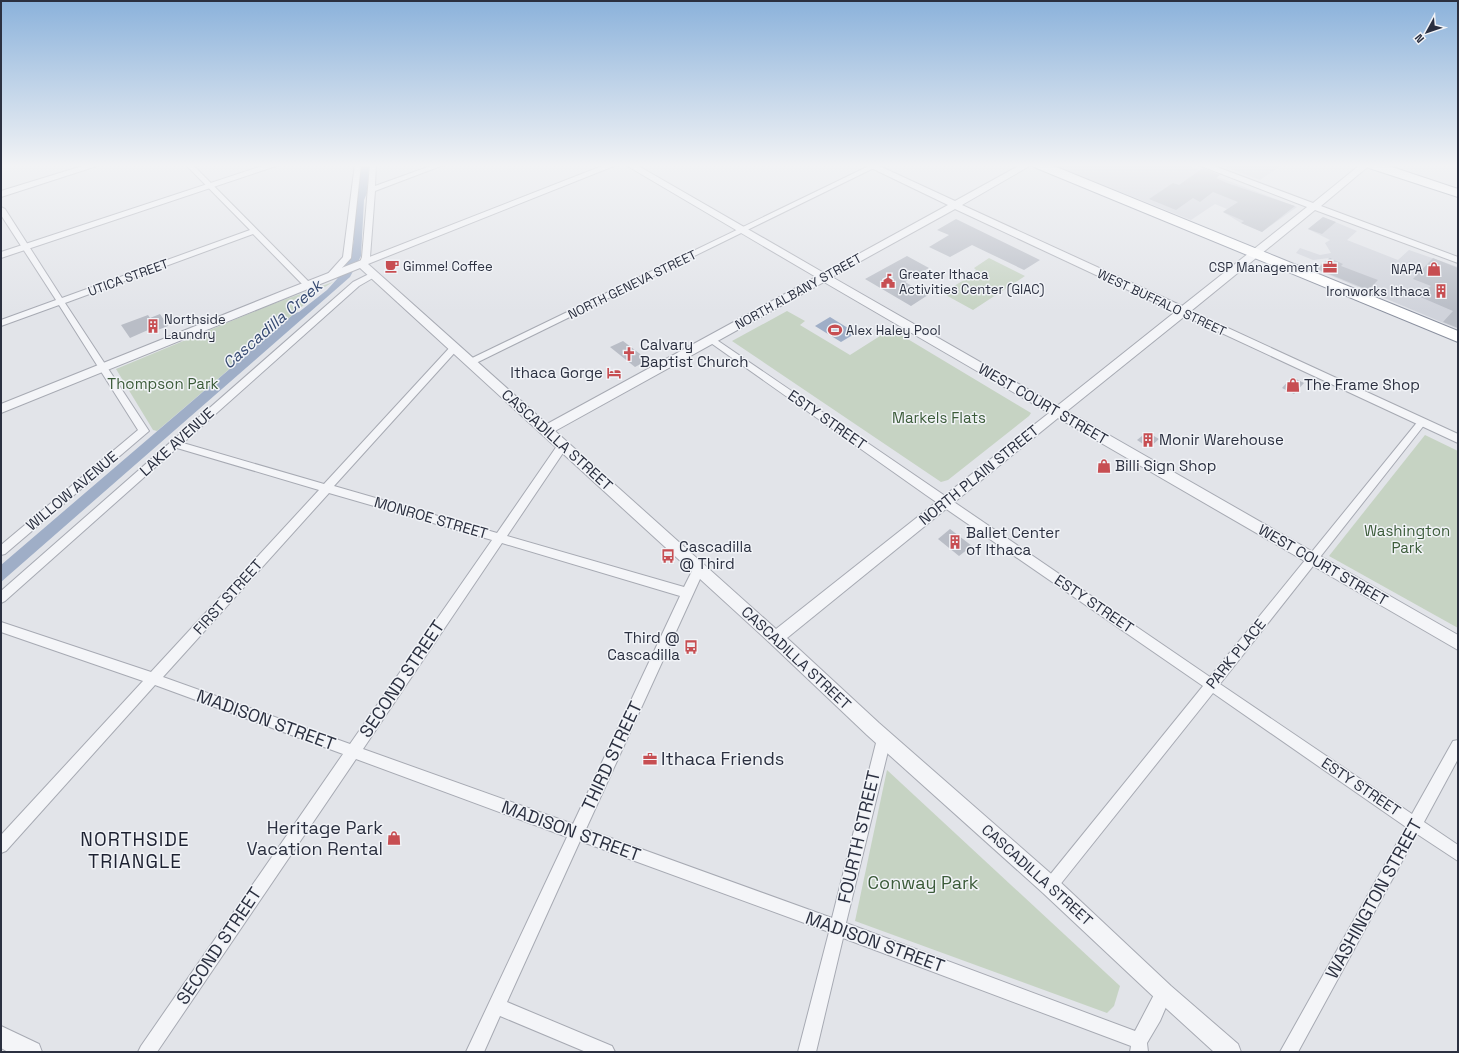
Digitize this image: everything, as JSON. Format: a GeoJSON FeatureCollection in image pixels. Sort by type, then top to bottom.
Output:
{"type":"FeatureCollection","features":[{"type":"Feature","properties":{"kind":"highway"},"geometry":{"type":"LineString","coordinates":[[1158,213],[1458,337]]}},
{"type":"Feature","properties":{"kind":"street"},"geometry":{"type":"LineString","coordinates":[[4,213],[104,367]]}},
{"type":"Feature","properties":{"kind":"street"},"geometry":{"type":"LineString","coordinates":[[1,255],[130,213]]}},
{"type":"Feature","properties":{"kind":"street"},"geometry":{"type":"LineString","coordinates":[[236,213],[308,285]]}},
{"type":"Feature","properties":{"kind":"street"},"geometry":{"type":"LineString","coordinates":[[329,277],[347,258],[352,213]]}},
{"type":"Feature","properties":{"kind":"street"},"geometry":{"type":"LineString","coordinates":[[362,264],[366,256],[369,213]]}},
{"type":"Feature","properties":{"kind":"street"},"geometry":{"type":"LineString","coordinates":[[1,409],[491,213]]}},
{"type":"Feature","properties":{"kind":"street","name":"WEST COURT STREET"},"geometry":{"type":"LineString","coordinates":[[713,213],[1458,643]]}},
{"type":"Feature","properties":{"kind":"street","name":"NORTH GENEVA STREET"},"geometry":{"type":"LineString","coordinates":[[471,362],[776,213]]}},
{"type":"Feature","properties":{"kind":"street","name":"NORTH ALBANY STREET"},"geometry":{"type":"LineString","coordinates":[[546,430],[940,213]]}},
{"type":"Feature","properties":{"kind":"street","name":"WEST BUFFALO STREET"},"geometry":{"type":"LineString","coordinates":[[973,213],[1458,439]]}},
{"type":"Feature","properties":{"kind":"street","name":"NORTH PLAIN STREET"},"geometry":{"type":"LineString","coordinates":[[776,638],[1305,213]]}},
{"type":"Feature","properties":{"kind":"street"},"geometry":{"type":"LineString","coordinates":[[1333,213],[1458,260]]}},
{"type":"Feature","properties":{"kind":"street","name":"UTICA STREET"},"geometry":{"type":"LineString","coordinates":[[1,323],[254,231]]}},
{"type":"Feature","properties":{"kind":"street","name":"CASCADILLA STREET"},"geometry":{"type":"LineString","coordinates":[[362,264],[776,638],[884,739],[1050,886],[1164,993],[1230,1052]]}},
{"type":"Feature","properties":{"kind":"street","name":"LAKE AVENUE"},"geometry":{"type":"LineString","coordinates":[[1,598],[356,284],[374,275]]}},
{"type":"Feature","properties":{"kind":"street","name":"ESTY STREET"},"geometry":{"type":"LineString","coordinates":[[711,339],[1458,854]]}},
{"type":"Feature","properties":{"kind":"street","name":"FIRST STREET"},"geometry":{"type":"LineString","coordinates":[[1,846],[454,347]]}},
{"type":"Feature","properties":{"kind":"street","name":"WILLOW AVENUE"},"geometry":{"type":"LineString","coordinates":[[1,551],[144,431],[104,367]]}},
{"type":"Feature","properties":{"kind":"street","name":"PARK PLACE"},"geometry":{"type":"LineString","coordinates":[[1050,886],[1422,422]]}},
{"type":"Feature","properties":{"kind":"street","name":"MONROE STREET"},"geometry":{"type":"LineString","coordinates":[[175,444],[687,593]]}},
{"type":"Feature","properties":{"kind":"street","name":"SECOND STREET"},"geometry":{"type":"LineString","coordinates":[[147,1052],[563,445]]}},
{"type":"Feature","properties":{"kind":"street","name":"THIRD STREET"},"geometry":{"type":"LineString","coordinates":[[475,1052],[699,568]]}},
{"type":"Feature","properties":{"kind":"street","name":"MADISON STREET"},"geometry":{"type":"LineString","coordinates":[[1,626],[153,679],[838,928],[1139,1047]]}},
{"type":"Feature","properties":{"kind":"street","name":"FOURTH STREET"},"geometry":{"type":"LineString","coordinates":[[807,1052],[884,739]]}},
{"type":"Feature","properties":{"kind":"street","name":"WASHINGTON STREET"},"geometry":{"type":"LineString","coordinates":[[1289,1052],[1458,746]]}},
{"type":"Feature","properties":{"kind":"street"},"geometry":{"type":"LineString","coordinates":[[1139,1047],[1164,993]]}},
{"type":"Feature","properties":{"kind":"street"},"geometry":{"type":"LineString","coordinates":[[496,1006],[606,1052]]}},
{"type":"Feature","properties":{"kind":"street"},"geometry":{"type":"LineString","coordinates":[[1,1037],[31,1052]]}},
{"type":"Feature","properties":{"kind":"shaded area"},"geometry":{"type":"Polygon","coordinates":[[[1174,213],[1201,213],[1191,220],[1174,213]]]}},
{"type":"Feature","properties":{"kind":"shaded area"},"geometry":{"type":"Polygon","coordinates":[[[1225,213],[1288,213],[1262,232],[1241,223],[1225,213]]]}},
{"type":"Feature","properties":{"kind":"shaded area"},"geometry":{"type":"Polygon","coordinates":[[[1323,217],[1357,231],[1347,240],[1398,260],[1409,250],[1458,267],[1458,329],[1315,269],[1329,258],[1313,260],[1296,253],[1300,248],[1320,255],[1331,253],[1325,243],[1330,240],[1308,229],[1323,217]]]}},
{"type":"Feature","properties":{"kind":"green space"},"geometry":{"type":"Polygon","coordinates":[[[989,258],[1025,276],[973,310],[942,293],[976,273],[974,268],[989,258]]]}},
{"type":"Feature","properties":{"kind":"green space","name":"Thompson Park"},"geometry":{"type":"Polygon","coordinates":[[[333,282],[320,290],[157,431],[153,430],[116,369],[270,305],[333,282]]]}},
{"type":"Feature","properties":{"kind":"green space","name":"Markels Flats"},"geometry":{"type":"Polygon","coordinates":[[[787,311],[805,321],[800,325],[850,355],[891,329],[1031,413],[948,480],[941,482],[732,341],[787,311]]]}},
{"type":"Feature","properties":{"kind":"green space","name":"Washington Park"},"geometry":{"type":"Polygon","coordinates":[[[1425,435],[1458,451],[1458,628],[1329,556],[1425,435]]]}},
{"type":"Feature","properties":{"kind":"green space","name":"Conway Park"},"geometry":{"type":"Polygon","coordinates":[[[887,770],[1120,986],[1114,1006],[1107,1013],[855,921],[887,770]]]}},
{"type":"Feature","properties":{"kind":"water"},"geometry":{"type":"Polygon","coordinates":[[[355,213],[363,213],[361,256],[350,277],[1,582],[1,565],[295,313],[299,312],[327,290],[337,279],[350,258],[354,240],[352,239],[355,213]]]}},
{"type":"Feature","properties":{"kind":"water","name":"Alex Haley Pool"},"geometry":{"type":"Polygon","coordinates":[[[830,317],[856,333],[841,342],[815,326],[830,317]]]}},
{"type":"Feature","properties":{"kind":"building"},"geometry":{"type":"Polygon","coordinates":[[[1226,213],[1286,213],[1262,232],[1241,223],[1244,221],[1226,213]]]}},
{"type":"Feature","properties":{"kind":"building"},"geometry":{"type":"Polygon","coordinates":[[[1323,217],[1336,222],[1322,234],[1308,229],[1323,217]]]}},
{"type":"Feature","properties":{"kind":"building"},"geometry":{"type":"Polygon","coordinates":[[[956,219],[1040,260],[1024,270],[972,245],[950,257],[929,247],[949,235],[937,230],[956,219]]]}},
{"type":"Feature","properties":{"kind":"building","name":"Greater Ithaca Activities Center (GIAC)"},"geometry":{"type":"Polygon","coordinates":[[[907,256],[929,268],[905,282],[928,295],[911,306],[865,279],[907,256]]]}},
{"type":"Feature","properties":{"kind":"building"},"geometry":{"type":"Polygon","coordinates":[[[1330,258],[1343,264],[1341,266],[1378,280],[1368,290],[1317,269],[1330,258]]]}},
{"type":"Feature","properties":{"kind":"building"},"geometry":{"type":"Polygon","coordinates":[[[1433,258],[1458,268],[1458,328],[1443,322],[1453,311],[1418,296],[1431,286],[1413,279],[1433,258]]]}},
{"type":"Feature","properties":{"kind":"building","name":"Northside Laundry"},"geometry":{"type":"Polygon","coordinates":[[[160,314],[168,326],[150,333],[148,330],[130,338],[121,325],[148,315],[150,318],[160,314]]]}},
{"type":"Feature","properties":{"kind":"building","name":"Calvary Baptist Church"},"geometry":{"type":"Polygon","coordinates":[[[623,341],[648,360],[635,367],[610,347],[623,341]]]}},
{"type":"Feature","properties":{"kind":"building","name":"The Frame Shop"},"geometry":{"type":"Polygon","coordinates":[[[1292,377],[1304,383],[1294,394],[1282,388],[1292,377]]]}},
{"type":"Feature","properties":{"kind":"building","name":"Monir Warehouse"},"geometry":{"type":"Polygon","coordinates":[[[1147,432],[1159,439],[1149,448],[1137,440],[1147,432]]]}},
{"type":"Feature","properties":{"kind":"building","name":"Ballet Center of Ithaca"},"geometry":{"type":"Polygon","coordinates":[[[950,529],[972,546],[959,556],[938,539],[950,529]]]}},
{"type":"Feature","properties":{"kind":"place","name":"Gimme! Coffee"},"geometry":{"type":"Point","coordinates":[392,266]}},
{"type":"Feature","properties":{"kind":"place","name":"CSP Management"},"geometry":{"type":"Point","coordinates":[1330,267]}},
{"type":"Feature","properties":{"kind":"place","name":"NAPA"},"geometry":{"type":"Point","coordinates":[1434,269]}},
{"type":"Feature","properties":{"kind":"place","name":"Greater Ithaca Activities Center (GIAC)"},"geometry":{"type":"Point","coordinates":[888,281]}},
{"type":"Feature","properties":{"kind":"place","name":"Ironworks Ithaca"},"geometry":{"type":"Point","coordinates":[1441,291]}},
{"type":"Feature","properties":{"kind":"place","name":"Northside Laundry"},"geometry":{"type":"Point","coordinates":[153,326]}},
{"type":"Feature","properties":{"kind":"place","name":"Alex Haley Pool"},"geometry":{"type":"Point","coordinates":[835,330]}},
{"type":"Feature","properties":{"kind":"place","name":"Calvary Baptist Church"},"geometry":{"type":"Point","coordinates":[629,354]}},
{"type":"Feature","properties":{"kind":"place","name":"Ithaca Gorge"},"geometry":{"type":"Point","coordinates":[614,373]}},
{"type":"Feature","properties":{"kind":"place","name":"The Frame Shop"},"geometry":{"type":"Point","coordinates":[1293,385]}},
{"type":"Feature","properties":{"kind":"place","name":"Monir Warehouse"},"geometry":{"type":"Point","coordinates":[1148,440]}},
{"type":"Feature","properties":{"kind":"place","name":"Billi Sign Shop"},"geometry":{"type":"Point","coordinates":[1104,466]}},
{"type":"Feature","properties":{"kind":"place","name":"Ballet Center of Ithaca"},"geometry":{"type":"Point","coordinates":[955,542]}},
{"type":"Feature","properties":{"kind":"place","name":"Cascadilla @ Third"},"geometry":{"type":"Point","coordinates":[668,556]}},
{"type":"Feature","properties":{"kind":"place","name":"Third @ Cascadilla"},"geometry":{"type":"Point","coordinates":[691,647]}},
{"type":"Feature","properties":{"kind":"place","name":"Ithaca Friends"},"geometry":{"type":"Point","coordinates":[650,759]}},
{"type":"Feature","properties":{"kind":"place","name":"Heritage Park Vacation Rental"},"geometry":{"type":"Point","coordinates":[394,838]}},
{"type":"Feature","properties":{"kind":"district","name":"NORTHSIDE TRIANGLE"},"geometry":{"type":"Point","coordinates":[135,850]}},
{"type":"Feature","properties":{"kind":"water label","name":"Cascadilla Creek"},"geometry":{"type":"Point","coordinates":[272,324]}}]}
